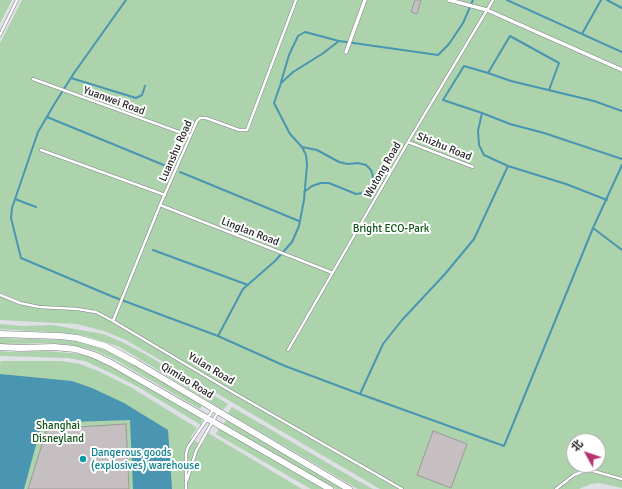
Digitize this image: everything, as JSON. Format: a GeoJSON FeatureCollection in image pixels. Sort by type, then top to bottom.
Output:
{"type":"FeatureCollection","features":[{"type":"Feature","properties":{"kind":"street"},"geometry":{"type":"LineString","coordinates":[[346,52],[364,0]]}},
{"type":"Feature","properties":{"kind":"street"},"geometry":{"type":"LineString","coordinates":[[449,0],[487,10],[622,70]]}},
{"type":"Feature","properties":{"kind":"street","name":"Qimiao Road"},"geometry":{"type":"LineString","coordinates":[[0,334],[60,336],[84,340],[105,346],[140,365],[349,489]]}},
{"type":"Feature","properties":{"kind":"street","name":"Qimiao Road"},"geometry":{"type":"LineString","coordinates":[[0,347],[54,347],[75,349],[94,355],[111,363],[210,419],[330,489]]}},
{"type":"Feature","properties":{"kind":"lane"},"geometry":{"type":"LineString","coordinates":[[0,35],[18,0]]}},
{"type":"Feature","properties":{"kind":"lane","name":"Luanshu Road"},"geometry":{"type":"LineString","coordinates":[[113,321],[160,205],[197,121],[200,118],[206,118],[239,130],[247,130],[296,0]]}},
{"type":"Feature","properties":{"kind":"lane","name":"Wutong Road"},"geometry":{"type":"LineString","coordinates":[[288,350],[408,142],[493,0]]}},
{"type":"Feature","properties":{"kind":"lane","name":"Yuanwei Road"},"geometry":{"type":"LineString","coordinates":[[33,79],[65,92],[190,136]]}},
{"type":"Feature","properties":{"kind":"lane","name":"Shizhu Road"},"geometry":{"type":"LineString","coordinates":[[408,142],[473,168]]}},
{"type":"Feature","properties":{"kind":"lane"},"geometry":{"type":"LineString","coordinates":[[42,150],[165,195]]}},
{"type":"Feature","properties":{"kind":"lane","name":"Linglan Road"},"geometry":{"type":"LineString","coordinates":[[160,205],[333,273]]}},
{"type":"Feature","properties":{"kind":"lane","name":"Yulan Road"},"geometry":{"type":"LineString","coordinates":[[0,295],[20,303],[39,307],[77,309],[96,312],[402,489]]}},
{"type":"Feature","properties":{"kind":"lane"},"geometry":{"type":"LineString","coordinates":[[186,489],[186,454],[188,447],[216,411]]}},
{"type":"Feature","properties":{"kind":"lane"},"geometry":{"type":"LineString","coordinates":[[186,484],[196,451],[210,419],[216,411]]}},
{"type":"Feature","properties":{"kind":"lane"},"geometry":{"type":"LineString","coordinates":[[556,489],[574,475],[584,471],[593,470],[622,478]]}},
{"type":"Feature","properties":{"kind":"green space"},"geometry":{"type":"Polygon","coordinates":[[[0,0],[12,0],[0,23],[0,0]]]}},
{"type":"Feature","properties":{"kind":"green space","name":"Bright ECO-Park"},"geometry":{"type":"Polygon","coordinates":[[[22,0],[622,0],[622,488],[599,483],[591,484],[579,489],[380,489],[126,340],[104,331],[77,324],[0,320],[0,43],[22,0]]]}},
{"type":"Feature","properties":{"kind":"green space"},"geometry":{"type":"Polygon","coordinates":[[[0,324],[22,326],[53,325],[103,334],[145,354],[228,404],[223,410],[120,347],[81,335],[0,329],[0,324]]]}},
{"type":"Feature","properties":{"kind":"green space"},"geometry":{"type":"Polygon","coordinates":[[[0,338],[77,341],[100,347],[130,362],[202,405],[200,409],[116,360],[96,351],[71,345],[51,343],[0,344],[0,338]]]}},
{"type":"Feature","properties":{"kind":"green space"},"geometry":{"type":"Polygon","coordinates":[[[0,351],[46,351],[81,354],[105,362],[200,418],[202,421],[201,425],[140,388],[85,361],[68,358],[0,356],[0,351]]]}},
{"type":"Feature","properties":{"kind":"green space","name":"Shanghai Disneyland"},"geometry":{"type":"Polygon","coordinates":[[[1,361],[61,361],[80,364],[98,371],[132,388],[197,428],[190,438],[202,445],[208,433],[302,489],[0,489],[1,361]]]}},
{"type":"Feature","properties":{"kind":"green space"},"geometry":{"type":"Polygon","coordinates":[[[232,407],[373,489],[358,489],[228,413],[232,407]]]}},
{"type":"Feature","properties":{"kind":"green space"},"geometry":{"type":"Polygon","coordinates":[[[226,420],[344,489],[336,489],[224,424],[226,420]]]}},
{"type":"Feature","properties":{"kind":"green space"},"geometry":{"type":"Polygon","coordinates":[[[219,428],[324,489],[311,489],[216,434],[219,428]]]}},
{"type":"Feature","properties":{"kind":"water"},"geometry":{"type":"Polygon","coordinates":[[[0,374],[72,381],[92,388],[124,403],[168,430],[172,489],[133,489],[130,420],[42,423],[24,489],[0,489],[0,374]]]}},
{"type":"Feature","properties":{"kind":"building"},"geometry":{"type":"Polygon","coordinates":[[[415,0],[421,0],[417,14],[411,12],[415,0]]]}},
{"type":"Feature","properties":{"kind":"building","name":"Dangerous goods (explosives) warehouse"},"geometry":{"type":"Polygon","coordinates":[[[126,424],[129,489],[28,489],[47,429],[126,424]]]}},
{"type":"Feature","properties":{"kind":"building"},"geometry":{"type":"Polygon","coordinates":[[[433,431],[467,444],[451,488],[417,475],[433,431]]]}},
{"type":"Feature","properties":{"kind":"waterway"},"geometry":{"type":"LineString","coordinates":[[126,0],[74,73],[38,132],[12,208],[11,218],[21,258],[111,296],[218,336],[285,366],[360,394],[383,344],[402,320],[445,274],[474,239],[508,166],[484,155],[479,145],[478,131],[482,113],[443,100],[464,66],[488,73],[510,36],[559,63],[549,90]]}},
{"type":"Feature","properties":{"kind":"waterway"},"geometry":{"type":"LineString","coordinates":[[218,336],[243,289],[275,261],[292,242],[299,226],[304,200],[307,165],[306,155],[302,147],[290,134],[274,103],[281,83],[293,72],[322,54],[339,41],[438,55],[449,44],[463,23],[473,0]]}},
{"type":"Feature","properties":{"kind":"waterway"},"geometry":{"type":"LineString","coordinates":[[507,0],[622,52]]}},
{"type":"Feature","properties":{"kind":"waterway"},"geometry":{"type":"LineString","coordinates":[[582,34],[601,0]]}},
{"type":"Feature","properties":{"kind":"waterway"},"geometry":{"type":"LineString","coordinates":[[607,0],[622,8]]}},
{"type":"Feature","properties":{"kind":"waterway"},"geometry":{"type":"LineString","coordinates":[[281,82],[289,55],[298,36],[305,32],[339,41]]}},
{"type":"Feature","properties":{"kind":"waterway"},"geometry":{"type":"LineString","coordinates":[[488,73],[511,81],[594,101],[622,111]]}},
{"type":"Feature","properties":{"kind":"waterway"},"geometry":{"type":"LineString","coordinates":[[71,78],[136,98],[142,95],[145,86]]}},
{"type":"Feature","properties":{"kind":"waterway"},"geometry":{"type":"LineString","coordinates":[[482,113],[510,124],[544,133],[622,159]]}},
{"type":"Feature","properties":{"kind":"waterway"},"geometry":{"type":"LineString","coordinates":[[47,117],[171,168]]}},
{"type":"Feature","properties":{"kind":"waterway"},"geometry":{"type":"LineString","coordinates":[[302,147],[317,150],[339,162],[366,165],[371,170],[373,176],[372,183],[363,193],[356,194],[329,183],[321,183],[312,186],[304,192]]}},
{"type":"Feature","properties":{"kind":"waterway"},"geometry":{"type":"LineString","coordinates":[[360,394],[504,446],[593,228],[622,165]]}},
{"type":"Feature","properties":{"kind":"waterway"},"geometry":{"type":"LineString","coordinates":[[508,166],[566,184],[607,200]]}},
{"type":"Feature","properties":{"kind":"waterway"},"geometry":{"type":"LineString","coordinates":[[180,172],[299,221]]}},
{"type":"Feature","properties":{"kind":"waterway"},"geometry":{"type":"LineString","coordinates":[[15,199],[36,207]]}},
{"type":"Feature","properties":{"kind":"waterway"},"geometry":{"type":"LineString","coordinates":[[593,228],[622,250]]}},
{"type":"Feature","properties":{"kind":"waterway"},"geometry":{"type":"LineString","coordinates":[[153,250],[248,285]]}},
{"type":"Feature","properties":{"kind":"place","name":"Dangerous goods (explosives) warehouse"},"geometry":{"type":"Point","coordinates":[83,459]}}]}
